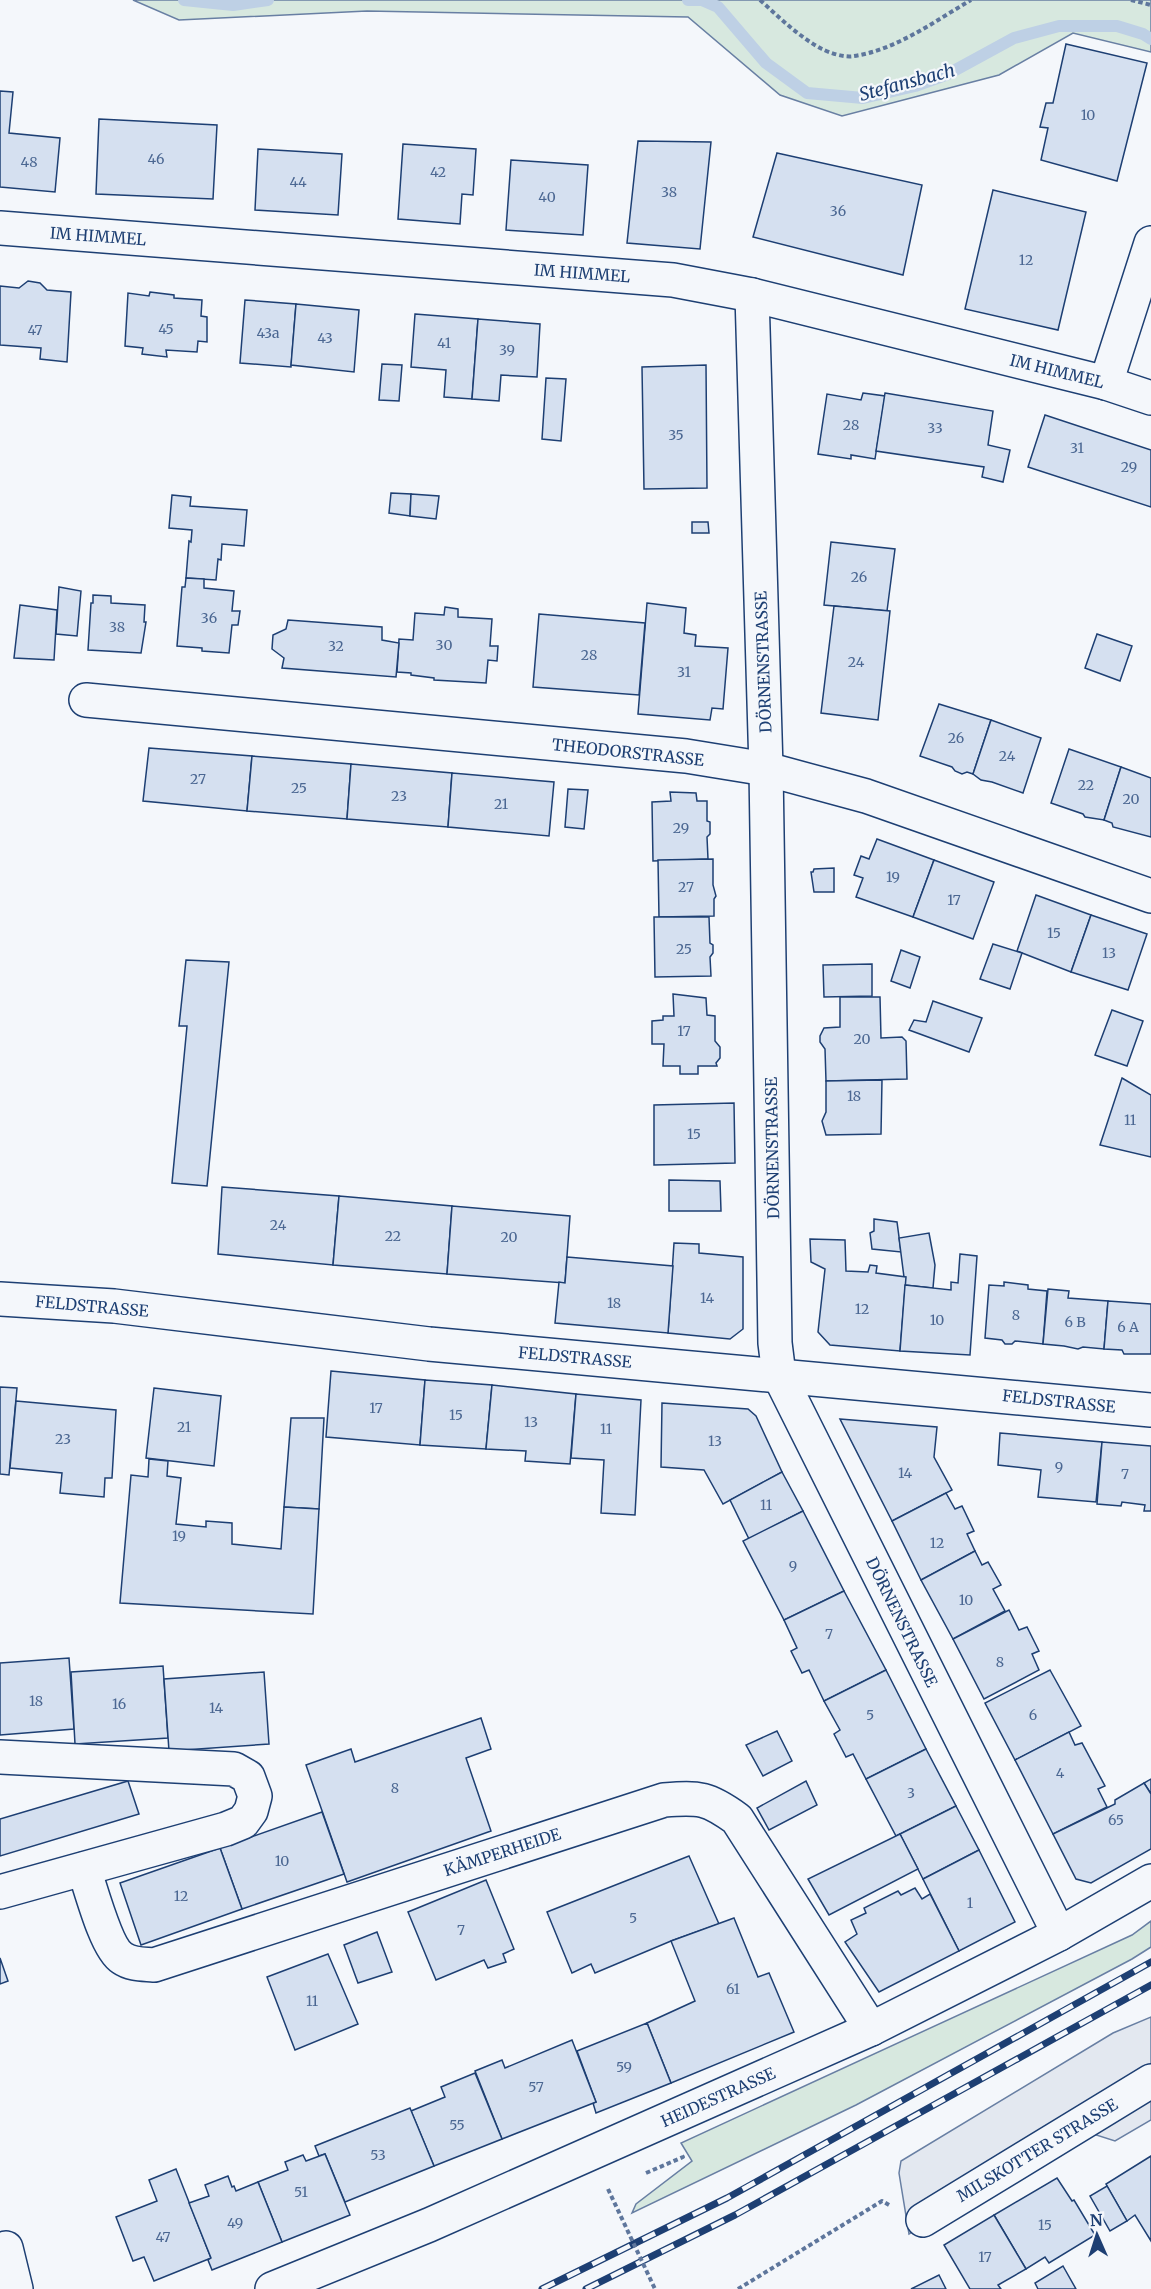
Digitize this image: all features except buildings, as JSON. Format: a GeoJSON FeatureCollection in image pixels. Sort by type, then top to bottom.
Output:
{"type":"FeatureCollection","features":[{"type":"Feature","properties":{"kind":"street","name":"IM HIMMEL"},"geometry":{"type":"LineString","coordinates":[[0,228],[673,280],[752,295],[1106,383],[1151,398]]}},
{"type":"Feature","properties":{"kind":"street"},"geometry":{"type":"LineString","coordinates":[[1106,383],[1151,243]]}},
{"type":"Feature","properties":{"kind":"street","name":"DÖRNENSTRASSE"},"geometry":{"type":"LineString","coordinates":[[752,295],[766,769],[775,1343],[780,1375],[1059,1934]]}},
{"type":"Feature","properties":{"kind":"street","name":"THEODORSTRASSE"},"geometry":{"type":"LineString","coordinates":[[86,700],[686,756],[766,769],[866,796],[1151,896]]}},
{"type":"Feature","properties":{"kind":"street","name":"FELDSTRASSE"},"geometry":{"type":"LineString","coordinates":[[0,1299],[114,1306],[429,1344],[1151,1410]]}},
{"type":"Feature","properties":{"kind":"street"},"geometry":{"type":"LineString","coordinates":[[0,1757],[234,1769],[248,1777],[255,1796],[251,1811],[243,1822],[226,1829],[0,1892]]}},
{"type":"Feature","properties":{"kind":"street","name":"KÄMPERHEIDE"},"geometry":{"type":"LineString","coordinates":[[84,1869],[111,1948],[122,1958],[137,1964],[154,1965],[664,1800],[693,1798],[715,1803],[737,1819],[871,2029]]}},
{"type":"Feature","properties":{"kind":"street","name":"HEIDESTRASSE"},"geometry":{"type":"LineString","coordinates":[[272,2289],[429,2225],[871,2029],[1059,1934],[1151,1881]]}},
{"type":"Feature","properties":{"kind":"street","name":"MILSKOTTER STRASSE"},"geometry":{"type":"LineString","coordinates":[[923,2220],[1151,2081]]}},
{"type":"Feature","properties":{"kind":"street"},"geometry":{"type":"LineString","coordinates":[[6,2248],[16,2289]]}},
{"type":"Feature","properties":{"kind":"path"},"geometry":{"type":"LineString","coordinates":[[760,0],[793,30],[824,50],[851,57],[878,50],[906,37],[971,0]]}},
{"type":"Feature","properties":{"kind":"path"},"geometry":{"type":"LineString","coordinates":[[1131,0],[1151,5]]}},
{"type":"Feature","properties":{"kind":"path"},"geometry":{"type":"LineString","coordinates":[[608,2188],[655,2289]]}},
{"type":"Feature","properties":{"kind":"path"},"geometry":{"type":"LineString","coordinates":[[738,2289],[882,2201],[923,2220]]}},
{"type":"Feature","properties":{"kind":"shaded area"},"geometry":{"type":"Polygon","coordinates":[[[133,0],[1151,0],[1151,52],[1073,33],[999,75],[842,116],[780,95],[688,17],[367,11],[179,20],[133,0]]]}},
{"type":"Feature","properties":{"kind":"shaded area"},"geometry":{"type":"Polygon","coordinates":[[[1151,1921],[1151,1947],[1132,1959],[856,2105],[632,2213],[636,2204],[692,2161],[681,2143],[1132,1935],[1151,1921]]]}},
{"type":"Feature","properties":{"kind":"shaded area"},"geometry":{"type":"Polygon","coordinates":[[[1151,2017],[1151,2120],[1115,2141],[1084,2131],[909,2234],[899,2173],[901,2161],[1113,2033],[1151,2017]]]}},
{"type":"Feature","properties":{"kind":"waterway","name":"Stefansbach"},"geometry":{"type":"LineString","coordinates":[[184,0],[233,5],[268,0]]}},
{"type":"Feature","properties":{"kind":"waterway","name":"Stefansbach"},"geometry":{"type":"LineString","coordinates":[[688,0],[702,0],[718,7],[766,63],[807,93],[863,98],[915,86],[948,74],[1014,38],[1059,26],[1117,26],[1143,34],[1151,39]]}},
{"type":"Feature","properties":{"kind":"railway"},"geometry":{"type":"LineString","coordinates":[[542,2289],[727,2198],[1151,1962]]}},
{"type":"Feature","properties":{"kind":"railway"},"geometry":{"type":"LineString","coordinates":[[586,2289],[735,2215],[1151,1985]]}}]}
